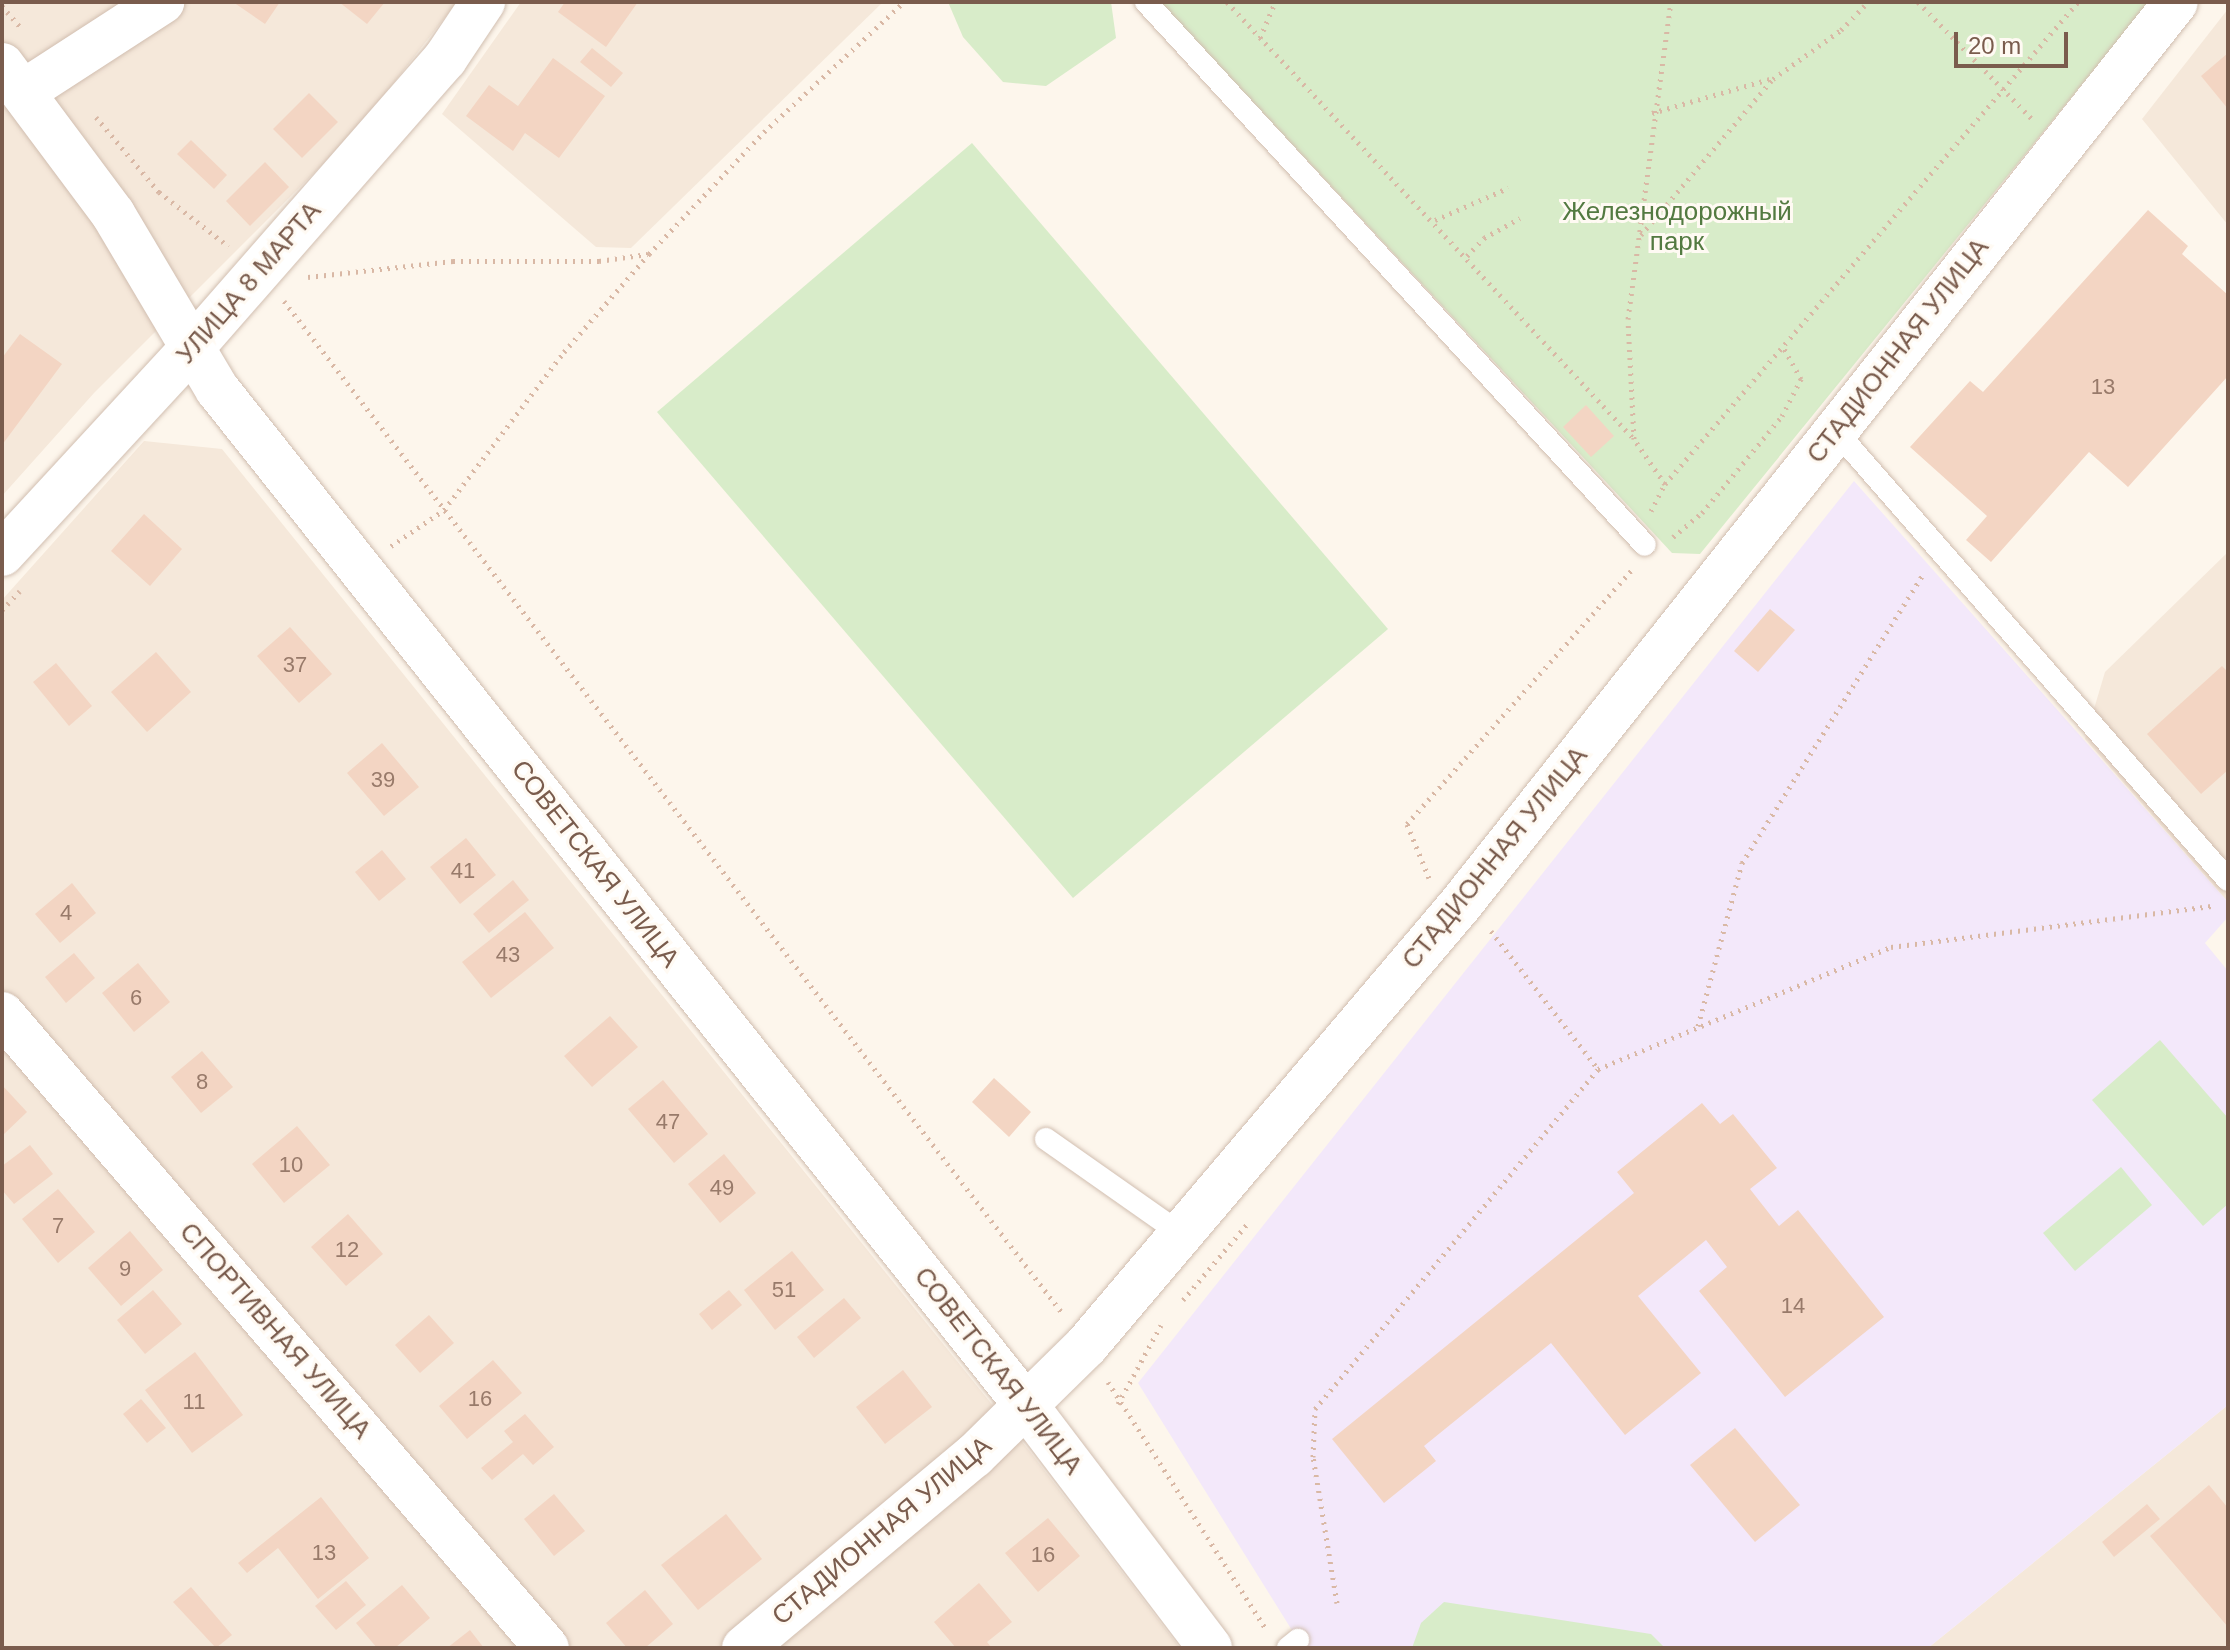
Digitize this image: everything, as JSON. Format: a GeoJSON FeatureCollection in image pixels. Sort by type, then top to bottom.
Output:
{"type":"FeatureCollection","features":[{"type":"Feature","properties":{"kind":"street"},"geometry":{"type":"LineString","coordinates":[[28,76],[162,2]]}},
{"type":"Feature","properties":{"kind":"street","name":"УЛИЦА 8 МАРТА"},"geometry":{"type":"LineString","coordinates":[[2,554],[191,349],[445,59],[483,2]]}},
{"type":"Feature","properties":{"kind":"street","name":"СТАДИОННАЯ УЛИЦА"},"geometry":{"type":"LineString","coordinates":[[744,1648],[974,1456],[1086,1346],[1460,905],[2176,2]]}},
{"type":"Feature","properties":{"kind":"street","name":"СОВЕТСКАЯ УЛИЦА"},"geometry":{"type":"LineString","coordinates":[[28,76],[217,389],[1025,1404],[1210,1648]]}},
{"type":"Feature","properties":{"kind":"street","name":"СПОРТИВНАЯ УЛИЦА"},"geometry":{"type":"LineString","coordinates":[[2,1014],[547,1648]]}},
{"type":"Feature","properties":{"kind":"lane"},"geometry":{"type":"LineString","coordinates":[[1146,2],[1645,545]]}},
{"type":"Feature","properties":{"kind":"lane"},"geometry":{"type":"LineString","coordinates":[[1835,430],[2228,880]]}},
{"type":"Feature","properties":{"kind":"lane"},"geometry":{"type":"LineString","coordinates":[[1046,1139],[1181,1234]]}},
{"type":"Feature","properties":{"kind":"path"},"geometry":{"type":"LineString","coordinates":[[359,567],[444,510],[564,352],[649,254],[764,132],[904,2]]}},
{"type":"Feature","properties":{"kind":"path"},"geometry":{"type":"LineString","coordinates":[[1227,2],[1435,220],[1634,439],[1665,484]]}},
{"type":"Feature","properties":{"kind":"path"},"geometry":{"type":"LineString","coordinates":[[1260,38],[1275,2]]}},
{"type":"Feature","properties":{"kind":"path"},"geometry":{"type":"LineString","coordinates":[[1634,439],[1628,319],[1641,236],[1652,113],[1671,2]]}},
{"type":"Feature","properties":{"kind":"path"},"geometry":{"type":"LineString","coordinates":[[1641,236],[1773,79],[1841,30],[1868,2]]}},
{"type":"Feature","properties":{"kind":"path"},"geometry":{"type":"LineString","coordinates":[[1918,2],[2060,147]]}},
{"type":"Feature","properties":{"kind":"path"},"geometry":{"type":"LineString","coordinates":[[1598,1069],[1492,932],[1430,881],[1407,824],[1634,568],[1645,545],[1650,514],[1665,484],[2078,2]]}},
{"type":"Feature","properties":{"kind":"path"},"geometry":{"type":"LineString","coordinates":[[28,76],[159,192],[223,240],[278,294],[1086,1346],[1117,1405],[1285,1642]]}},
{"type":"Feature","properties":{"kind":"path"},"geometry":{"type":"LineString","coordinates":[[1652,113],[1773,79]]}},
{"type":"Feature","properties":{"kind":"path"},"geometry":{"type":"LineString","coordinates":[[1435,220],[1508,188]]}},
{"type":"Feature","properties":{"kind":"path"},"geometry":{"type":"LineString","coordinates":[[1467,256],[1484,238],[1520,218]]}},
{"type":"Feature","properties":{"kind":"path"},"geometry":{"type":"LineString","coordinates":[[301,279],[453,261],[599,261],[649,254]]}},
{"type":"Feature","properties":{"kind":"path"},"geometry":{"type":"LineString","coordinates":[[1645,545],[1678,538],[1782,416],[1801,379],[1783,347]]}},
{"type":"Feature","properties":{"kind":"path"},"geometry":{"type":"LineString","coordinates":[[1698,1026],[1742,863],[1938,549]]}},
{"type":"Feature","properties":{"kind":"path"},"geometry":{"type":"LineString","coordinates":[[1337,1603],[1313,1457],[1315,1409],[1598,1069],[1891,947],[2228,904]]}},
{"type":"Feature","properties":{"kind":"shaded area"},"geometry":{"type":"Polygon","coordinates":[[[2,2],[457,2],[356,131],[94,393],[2,496],[2,2]]]}},
{"type":"Feature","properties":{"kind":"shaded area"},"geometry":{"type":"Polygon","coordinates":[[[521,2],[883,2],[631,248],[596,247],[442,114],[521,2]]]}},
{"type":"Feature","properties":{"kind":"shaded area"},"geometry":{"type":"Polygon","coordinates":[[[2228,9],[2228,225],[2142,119],[2228,9]]]}},
{"type":"Feature","properties":{"kind":"shaded area"},"geometry":{"type":"Polygon","coordinates":[[[144,441],[222,449],[1031,1453],[1180,1648],[2,1648],[2,600],[144,441]]]}},
{"type":"Feature","properties":{"kind":"shaded area"},"geometry":{"type":"Polygon","coordinates":[[[1854,481],[2228,902],[2228,917],[2205,943],[2228,971],[2228,1405],[1928,1648],[1303,1648],[1138,1383],[1854,481]]]}},
{"type":"Feature","properties":{"kind":"shaded area"},"geometry":{"type":"Polygon","coordinates":[[[2228,552],[2228,902],[2085,739],[2105,672],[2228,552]]]}},
{"type":"Feature","properties":{"kind":"shaded area"},"geometry":{"type":"Polygon","coordinates":[[[2228,1405],[2228,1648],[1928,1648],[2228,1405]]]}},
{"type":"Feature","properties":{"kind":"green space"},"geometry":{"type":"Polygon","coordinates":[[[948,2],[1111,2],[1116,38],[1046,86],[1003,82],[963,37],[948,2]]]}},
{"type":"Feature","properties":{"kind":"green space","name":"Железнодорожный парк"},"geometry":{"type":"Polygon","coordinates":[[[1160,2],[2149,2],[1700,554],[1672,553],[1160,2]]]}},
{"type":"Feature","properties":{"kind":"green space"},"geometry":{"type":"Polygon","coordinates":[[[972,143],[1388,629],[1073,898],[657,412],[972,143]]]}},
{"type":"Feature","properties":{"kind":"green space"},"geometry":{"type":"Polygon","coordinates":[[[2160,1040],[2228,1118],[2228,1204],[2203,1226],[2092,1100],[2160,1040]]]}},
{"type":"Feature","properties":{"kind":"green space"},"geometry":{"type":"Polygon","coordinates":[[[2121,1167],[2152,1205],[2075,1271],[2043,1233],[2121,1167]]]}},
{"type":"Feature","properties":{"kind":"green space"},"geometry":{"type":"Polygon","coordinates":[[[1444,1602],[1651,1634],[1665,1648],[1412,1648],[1421,1623],[1444,1602]]]}},
{"type":"Feature","properties":{"kind":"building"},"geometry":{"type":"Polygon","coordinates":[[[233,2],[280,2],[265,24],[233,2]]]}},
{"type":"Feature","properties":{"kind":"building"},"geometry":{"type":"Polygon","coordinates":[[[339,2],[385,2],[367,24],[339,2]]]}},
{"type":"Feature","properties":{"kind":"building"},"geometry":{"type":"Polygon","coordinates":[[[565,2],[638,2],[606,47],[558,12],[565,2]]]}},
{"type":"Feature","properties":{"kind":"building"},"geometry":{"type":"Polygon","coordinates":[[[592,48],[623,73],[611,87],[580,62],[592,48]]]}},
{"type":"Feature","properties":{"kind":"building"},"geometry":{"type":"Polygon","coordinates":[[[2228,53],[2228,109],[2201,76],[2228,53]]]}},
{"type":"Feature","properties":{"kind":"building"},"geometry":{"type":"Polygon","coordinates":[[[553,58],[605,96],[559,158],[525,133],[513,151],[466,116],[489,85],[518,106],[553,58]]]}},
{"type":"Feature","properties":{"kind":"building"},"geometry":{"type":"Polygon","coordinates":[[[309,93],[338,122],[302,158],[273,129],[309,93]]]}},
{"type":"Feature","properties":{"kind":"building"},"geometry":{"type":"Polygon","coordinates":[[[191,140],[227,175],[214,189],[177,154],[191,140]]]}},
{"type":"Feature","properties":{"kind":"building"},"geometry":{"type":"Polygon","coordinates":[[[265,162],[289,187],[250,226],[226,201],[265,162]]]}},
{"type":"Feature","properties":{"kind":"building"},"geometry":{"type":"Polygon","coordinates":[[[2148,210],[2188,246],[2182,254],[2228,295],[2228,376],[2128,487],[2089,452],[1991,562],[1966,540],[1987,516],[1910,447],[1970,381],[1983,392],[2148,210]]]}},
{"type":"Feature","properties":{"kind":"building"},"geometry":{"type":"Polygon","coordinates":[[[20,334],[62,364],[2,445],[2,358],[20,334]]]}},
{"type":"Feature","properties":{"kind":"building"},"geometry":{"type":"Polygon","coordinates":[[[1586,405],[1614,436],[1591,457],[1563,427],[1586,405]]]}},
{"type":"Feature","properties":{"kind":"building"},"geometry":{"type":"Polygon","coordinates":[[[144,514],[182,549],[150,586],[111,551],[144,514]]]}},
{"type":"Feature","properties":{"kind":"building"},"geometry":{"type":"Polygon","coordinates":[[[1770,609],[1795,630],[1758,672],[1734,651],[1770,609]]]}},
{"type":"Feature","properties":{"kind":"building"},"geometry":{"type":"Polygon","coordinates":[[[290,627],[332,674],[299,703],[257,656],[290,627]]]}},
{"type":"Feature","properties":{"kind":"building"},"geometry":{"type":"Polygon","coordinates":[[[156,652],[191,692],[147,732],[111,692],[156,652]]]}},
{"type":"Feature","properties":{"kind":"building"},"geometry":{"type":"Polygon","coordinates":[[[56,663],[92,706],[69,726],[33,682],[56,663]]]}},
{"type":"Feature","properties":{"kind":"building"},"geometry":{"type":"Polygon","coordinates":[[[2222,666],[2228,672],[2228,770],[2201,794],[2147,734],[2222,666]]]}},
{"type":"Feature","properties":{"kind":"building"},"geometry":{"type":"Polygon","coordinates":[[[382,743],[419,787],[384,816],[347,773],[382,743]]]}},
{"type":"Feature","properties":{"kind":"building"},"geometry":{"type":"Polygon","coordinates":[[[466,838],[496,875],[460,904],[430,867],[466,838]]]}},
{"type":"Feature","properties":{"kind":"building"},"geometry":{"type":"Polygon","coordinates":[[[382,850],[406,879],[379,901],[355,872],[382,850]]]}},
{"type":"Feature","properties":{"kind":"building"},"geometry":{"type":"Polygon","coordinates":[[[513,880],[529,900],[489,933],[473,914],[513,880]]]}},
{"type":"Feature","properties":{"kind":"building"},"geometry":{"type":"Polygon","coordinates":[[[72,883],[96,913],[60,943],[35,914],[72,883]]]}},
{"type":"Feature","properties":{"kind":"building"},"geometry":{"type":"Polygon","coordinates":[[[525,912],[554,948],[491,998],[462,962],[525,912]]]}},
{"type":"Feature","properties":{"kind":"building"},"geometry":{"type":"Polygon","coordinates":[[[74,953],[95,978],[66,1003],[45,977],[74,953]]]}},
{"type":"Feature","properties":{"kind":"building"},"geometry":{"type":"Polygon","coordinates":[[[138,963],[170,1002],[134,1032],[102,993],[138,963]]]}},
{"type":"Feature","properties":{"kind":"building"},"geometry":{"type":"Polygon","coordinates":[[[610,1016],[638,1047],[592,1087],[564,1056],[610,1016]]]}},
{"type":"Feature","properties":{"kind":"building"},"geometry":{"type":"Polygon","coordinates":[[[202,1051],[233,1087],[201,1113],[171,1077],[202,1051]]]}},
{"type":"Feature","properties":{"kind":"building"},"geometry":{"type":"Polygon","coordinates":[[[994,1078],[1031,1112],[1009,1137],[972,1102],[994,1078]]]}},
{"type":"Feature","properties":{"kind":"building"},"geometry":{"type":"Polygon","coordinates":[[[663,1080],[708,1134],[674,1163],[628,1109],[663,1080]]]}},
{"type":"Feature","properties":{"kind":"building"},"geometry":{"type":"Polygon","coordinates":[[[2,1085],[27,1112],[2,1136],[2,1085]]]}},
{"type":"Feature","properties":{"kind":"building"},"geometry":{"type":"Polygon","coordinates":[[[1702,1103],[1720,1124],[1733,1114],[1777,1168],[1750,1189],[1779,1226],[1798,1210],[1884,1317],[1785,1397],[1699,1291],[1727,1267],[1706,1240],[1638,1296],[1701,1373],[1625,1435],[1551,1343],[1424,1446],[1436,1461],[1384,1503],[1332,1439],[1634,1193],[1617,1172],[1702,1103]]]}},
{"type":"Feature","properties":{"kind":"building"},"geometry":{"type":"Polygon","coordinates":[[[297,1126],[330,1165],[284,1203],[252,1164],[297,1126]]]}},
{"type":"Feature","properties":{"kind":"building"},"geometry":{"type":"Polygon","coordinates":[[[30,1145],[53,1174],[14,1204],[2,1190],[2,1166],[30,1145]]]}},
{"type":"Feature","properties":{"kind":"building"},"geometry":{"type":"Polygon","coordinates":[[[724,1154],[756,1193],[720,1223],[688,1184],[724,1154]]]}},
{"type":"Feature","properties":{"kind":"building"},"geometry":{"type":"Polygon","coordinates":[[[58,1189],[95,1232],[58,1263],[22,1219],[58,1189]]]}},
{"type":"Feature","properties":{"kind":"building"},"geometry":{"type":"Polygon","coordinates":[[[348,1214],[383,1254],[346,1286],[311,1247],[348,1214]]]}},
{"type":"Feature","properties":{"kind":"building"},"geometry":{"type":"Polygon","coordinates":[[[130,1231],[163,1270],[121,1306],[88,1268],[130,1231]]]}},
{"type":"Feature","properties":{"kind":"building"},"geometry":{"type":"Polygon","coordinates":[[[792,1251],[824,1290],[775,1330],[744,1290],[792,1251]]]}},
{"type":"Feature","properties":{"kind":"building"},"geometry":{"type":"Polygon","coordinates":[[[153,1290],[182,1324],[145,1354],[117,1320],[153,1290]]]}},
{"type":"Feature","properties":{"kind":"building"},"geometry":{"type":"Polygon","coordinates":[[[729,1290],[742,1305],[712,1330],[699,1314],[729,1290]]]}},
{"type":"Feature","properties":{"kind":"building"},"geometry":{"type":"Polygon","coordinates":[[[844,1298],[861,1318],[814,1358],[797,1337],[844,1298]]]}},
{"type":"Feature","properties":{"kind":"building"},"geometry":{"type":"Polygon","coordinates":[[[429,1315],[454,1343],[420,1373],[395,1345],[429,1315]]]}},
{"type":"Feature","properties":{"kind":"building"},"geometry":{"type":"Polygon","coordinates":[[[195,1352],[243,1415],[192,1453],[145,1390],[195,1352]]]}},
{"type":"Feature","properties":{"kind":"building"},"geometry":{"type":"Polygon","coordinates":[[[493,1360],[522,1393],[467,1439],[439,1406],[493,1360]]]}},
{"type":"Feature","properties":{"kind":"building"},"geometry":{"type":"Polygon","coordinates":[[[903,1370],[932,1407],[885,1444],[856,1407],[903,1370]]]}},
{"type":"Feature","properties":{"kind":"building"},"geometry":{"type":"Polygon","coordinates":[[[141,1399],[166,1428],[147,1443],[123,1414],[141,1399]]]}},
{"type":"Feature","properties":{"kind":"building"},"geometry":{"type":"Polygon","coordinates":[[[525,1414],[554,1447],[533,1465],[523,1454],[492,1480],[481,1468],[513,1442],[504,1431],[525,1414]]]}},
{"type":"Feature","properties":{"kind":"building"},"geometry":{"type":"Polygon","coordinates":[[[1735,1428],[1800,1505],[1755,1542],[1690,1465],[1735,1428]]]}},
{"type":"Feature","properties":{"kind":"building"},"geometry":{"type":"Polygon","coordinates":[[[2209,1485],[2228,1508],[2228,1627],[2150,1536],[2209,1485]]]}},
{"type":"Feature","properties":{"kind":"building"},"geometry":{"type":"Polygon","coordinates":[[[554,1494],[585,1531],[554,1556],[524,1519],[554,1494]]]}},
{"type":"Feature","properties":{"kind":"building"},"geometry":{"type":"Polygon","coordinates":[[[321,1497],[369,1558],[318,1599],[278,1548],[247,1573],[238,1563],[321,1497]]]}},
{"type":"Feature","properties":{"kind":"building"},"geometry":{"type":"Polygon","coordinates":[[[2147,1504],[2160,1519],[2114,1557],[2102,1542],[2147,1504]]]}},
{"type":"Feature","properties":{"kind":"building"},"geometry":{"type":"Polygon","coordinates":[[[726,1514],[762,1559],[698,1610],[661,1565],[726,1514]]]}},
{"type":"Feature","properties":{"kind":"building"},"geometry":{"type":"Polygon","coordinates":[[[1048,1518],[1080,1556],[1038,1592],[1005,1553],[1048,1518]]]}},
{"type":"Feature","properties":{"kind":"building"},"geometry":{"type":"Polygon","coordinates":[[[346,1581],[366,1605],[336,1630],[315,1606],[346,1581]]]}},
{"type":"Feature","properties":{"kind":"building"},"geometry":{"type":"Polygon","coordinates":[[[979,1583],[1012,1622],[987,1642],[992,1648],[956,1648],[934,1622],[979,1583]]]}},
{"type":"Feature","properties":{"kind":"building"},"geometry":{"type":"Polygon","coordinates":[[[402,1585],[430,1618],[395,1648],[377,1648],[356,1623],[402,1585]]]}},
{"type":"Feature","properties":{"kind":"building"},"geometry":{"type":"Polygon","coordinates":[[[191,1587],[232,1635],[216,1648],[173,1602],[191,1587]]]}},
{"type":"Feature","properties":{"kind":"building"},"geometry":{"type":"Polygon","coordinates":[[[645,1590],[673,1624],[645,1648],[627,1648],[606,1623],[645,1590]]]}},
{"type":"Feature","properties":{"kind":"building"},"geometry":{"type":"Polygon","coordinates":[[[470,1630],[484,1648],[447,1648],[470,1630]]]}}]}
